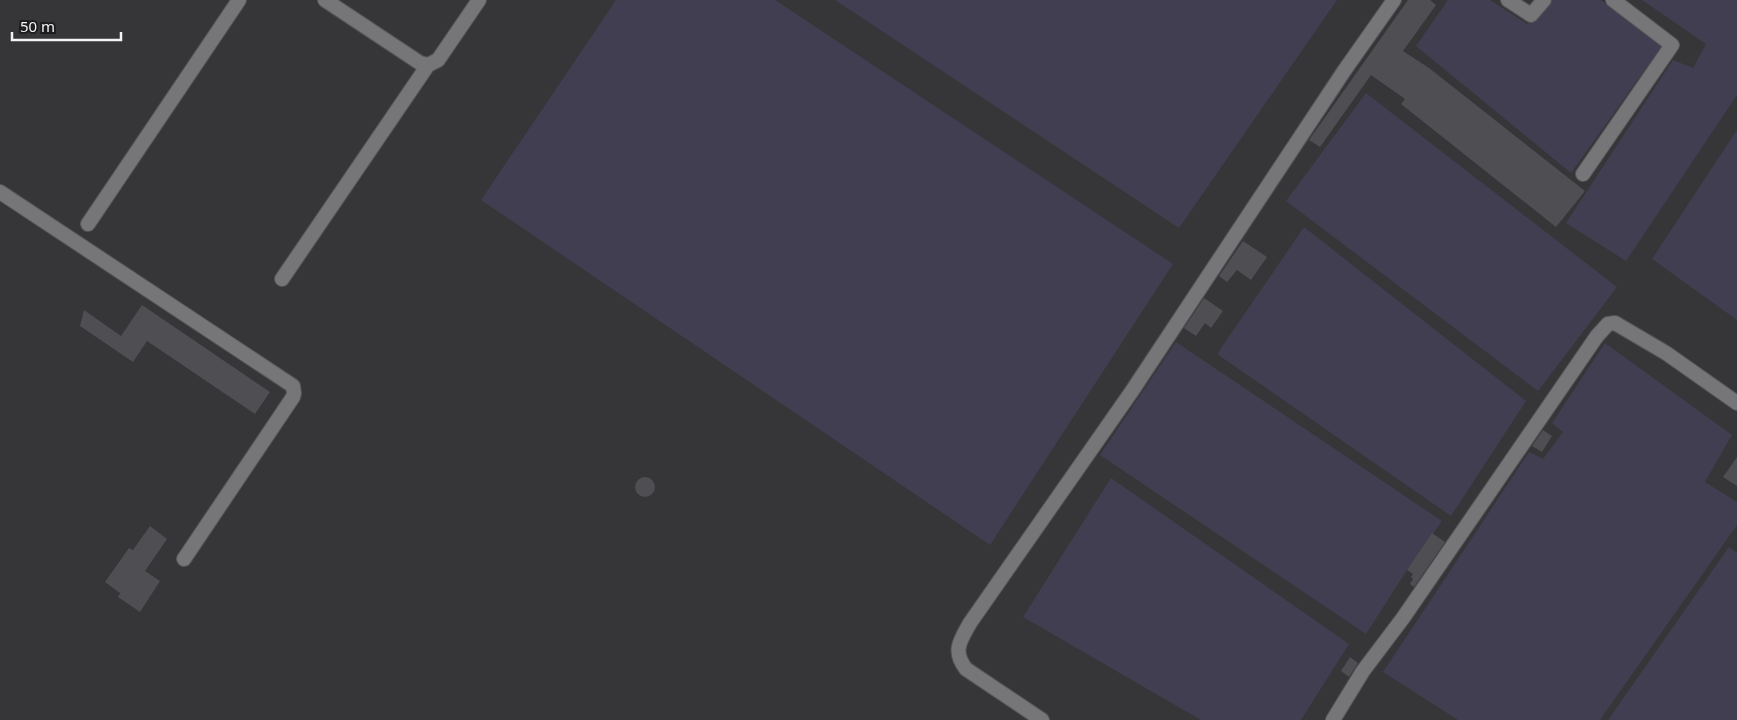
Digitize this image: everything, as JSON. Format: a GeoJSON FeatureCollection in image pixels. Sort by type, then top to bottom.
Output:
{"type":"FeatureCollection","features":[{"type":"Feature","properties":{"kind":"street"},"geometry":{"type":"LineString","coordinates":[[88,224],[240,0]]}},
{"type":"Feature","properties":{"kind":"street"},"geometry":{"type":"LineString","coordinates":[[325,0],[420,64],[428,65]]}},
{"type":"Feature","properties":{"kind":"street"},"geometry":{"type":"LineString","coordinates":[[282,279],[428,65],[438,60],[479,0]]}},
{"type":"Feature","properties":{"kind":"street"},"geometry":{"type":"LineString","coordinates":[[1042,720],[966,669],[960,661],[958,651],[960,641],[970,623],[1132,390],[1344,71],[1394,0]]}},
{"type":"Feature","properties":{"kind":"street"},"geometry":{"type":"LineString","coordinates":[[1508,0],[1531,15],[1544,0]]}},
{"type":"Feature","properties":{"kind":"street"},"geometry":{"type":"LineString","coordinates":[[1583,174],[1672,45],[1613,0]]}},
{"type":"Feature","properties":{"kind":"street"},"geometry":{"type":"LineString","coordinates":[[0,192],[293,386],[293,397],[184,559]]}},
{"type":"Feature","properties":{"kind":"street"},"geometry":{"type":"LineString","coordinates":[[1333,720],[1363,671],[1403,618],[1586,352],[1608,324],[1615,323],[1666,352],[1737,403]]}},
{"type":"Feature","properties":{"kind":"shaded area"},"geometry":{"type":"Polygon","coordinates":[[[616,0],[775,0],[1173,264],[990,545],[481,200],[616,0]]]}},
{"type":"Feature","properties":{"kind":"shaded area"},"geometry":{"type":"Polygon","coordinates":[[[835,0],[1337,0],[1179,228],[835,0]]]}},
{"type":"Feature","properties":{"kind":"shaded area"},"geometry":{"type":"Polygon","coordinates":[[[1448,0],[1490,0],[1527,24],[1551,0],[1601,0],[1662,46],[1571,173],[1416,46],[1448,0]]]}},
{"type":"Feature","properties":{"kind":"shaded area"},"geometry":{"type":"Polygon","coordinates":[[[1642,0],[1737,0],[1737,95],[1626,261],[1566,223],[1673,60],[1693,68],[1706,44],[1642,0]]]}},
{"type":"Feature","properties":{"kind":"shaded area"},"geometry":{"type":"Polygon","coordinates":[[[1366,93],[1617,287],[1538,391],[1286,201],[1366,93]]]}},
{"type":"Feature","properties":{"kind":"shaded area"},"geometry":{"type":"Polygon","coordinates":[[[1737,130],[1737,320],[1652,259],[1737,130]]]}},
{"type":"Feature","properties":{"kind":"shaded area"},"geometry":{"type":"Polygon","coordinates":[[[1304,227],[1526,401],[1451,516],[1217,354],[1304,227]]]}},
{"type":"Feature","properties":{"kind":"shaded area"},"geometry":{"type":"Polygon","coordinates":[[[1176,342],[1442,521],[1407,570],[1366,634],[1100,455],[1176,342]]]}},
{"type":"Feature","properties":{"kind":"shaded area"},"geometry":{"type":"Polygon","coordinates":[[[1605,343],[1732,435],[1705,482],[1737,502],[1737,525],[1600,720],[1458,720],[1383,672],[1529,452],[1543,459],[1563,432],[1552,423],[1605,343]]]}},
{"type":"Feature","properties":{"kind":"shaded area"},"geometry":{"type":"Polygon","coordinates":[[[1111,478],[1349,644],[1301,720],[1201,720],[1023,617],[1111,478]]]}},
{"type":"Feature","properties":{"kind":"shaded area"},"geometry":{"type":"Polygon","coordinates":[[[1729,547],[1737,553],[1737,720],[1608,720],[1729,547]]]}},
{"type":"Feature","properties":{"kind":"building"},"geometry":{"type":"Polygon","coordinates":[[[1408,0],[1430,0],[1436,5],[1403,51],[1429,68],[1585,191],[1556,227],[1401,104],[1405,99],[1371,75],[1320,147],[1309,140],[1408,0]]]}},
{"type":"Feature","properties":{"kind":"building"},"geometry":{"type":"Polygon","coordinates":[[[1243,241],[1267,257],[1251,280],[1237,270],[1227,282],[1219,276],[1243,241]]]}},
{"type":"Feature","properties":{"kind":"building"},"geometry":{"type":"Polygon","coordinates":[[[1204,298],[1223,311],[1211,328],[1205,323],[1196,336],[1184,328],[1204,298]]]}},
{"type":"Feature","properties":{"kind":"building"},"geometry":{"type":"Polygon","coordinates":[[[142,305],[270,392],[255,414],[147,341],[133,362],[80,326],[84,310],[121,336],[142,305]]]}},
{"type":"Feature","properties":{"kind":"building"},"geometry":{"type":"Polygon","coordinates":[[[1543,430],[1552,436],[1542,452],[1532,446],[1543,430]]]}},
{"type":"Feature","properties":{"kind":"building"},"geometry":{"type":"Polygon","coordinates":[[[1737,457],[1737,486],[1723,477],[1737,457]]]}},
{"type":"Feature","properties":{"kind":"building"},"geometry":{"type":"Polygon","coordinates":[[[641,477],[649,477],[655,483],[655,491],[649,497],[641,497],[635,491],[635,483],[641,477]]]}},
{"type":"Feature","properties":{"kind":"building"},"geometry":{"type":"Polygon","coordinates":[[[150,526],[167,539],[145,571],[160,581],[140,612],[118,597],[120,593],[105,582],[129,548],[133,550],[150,526]]]}},
{"type":"Feature","properties":{"kind":"building"},"geometry":{"type":"Polygon","coordinates":[[[1432,533],[1445,542],[1414,587],[1410,584],[1413,574],[1407,570],[1432,533]]]}},
{"type":"Feature","properties":{"kind":"building"},"geometry":{"type":"Polygon","coordinates":[[[1350,657],[1358,663],[1349,677],[1341,671],[1350,657]]]}}]}
